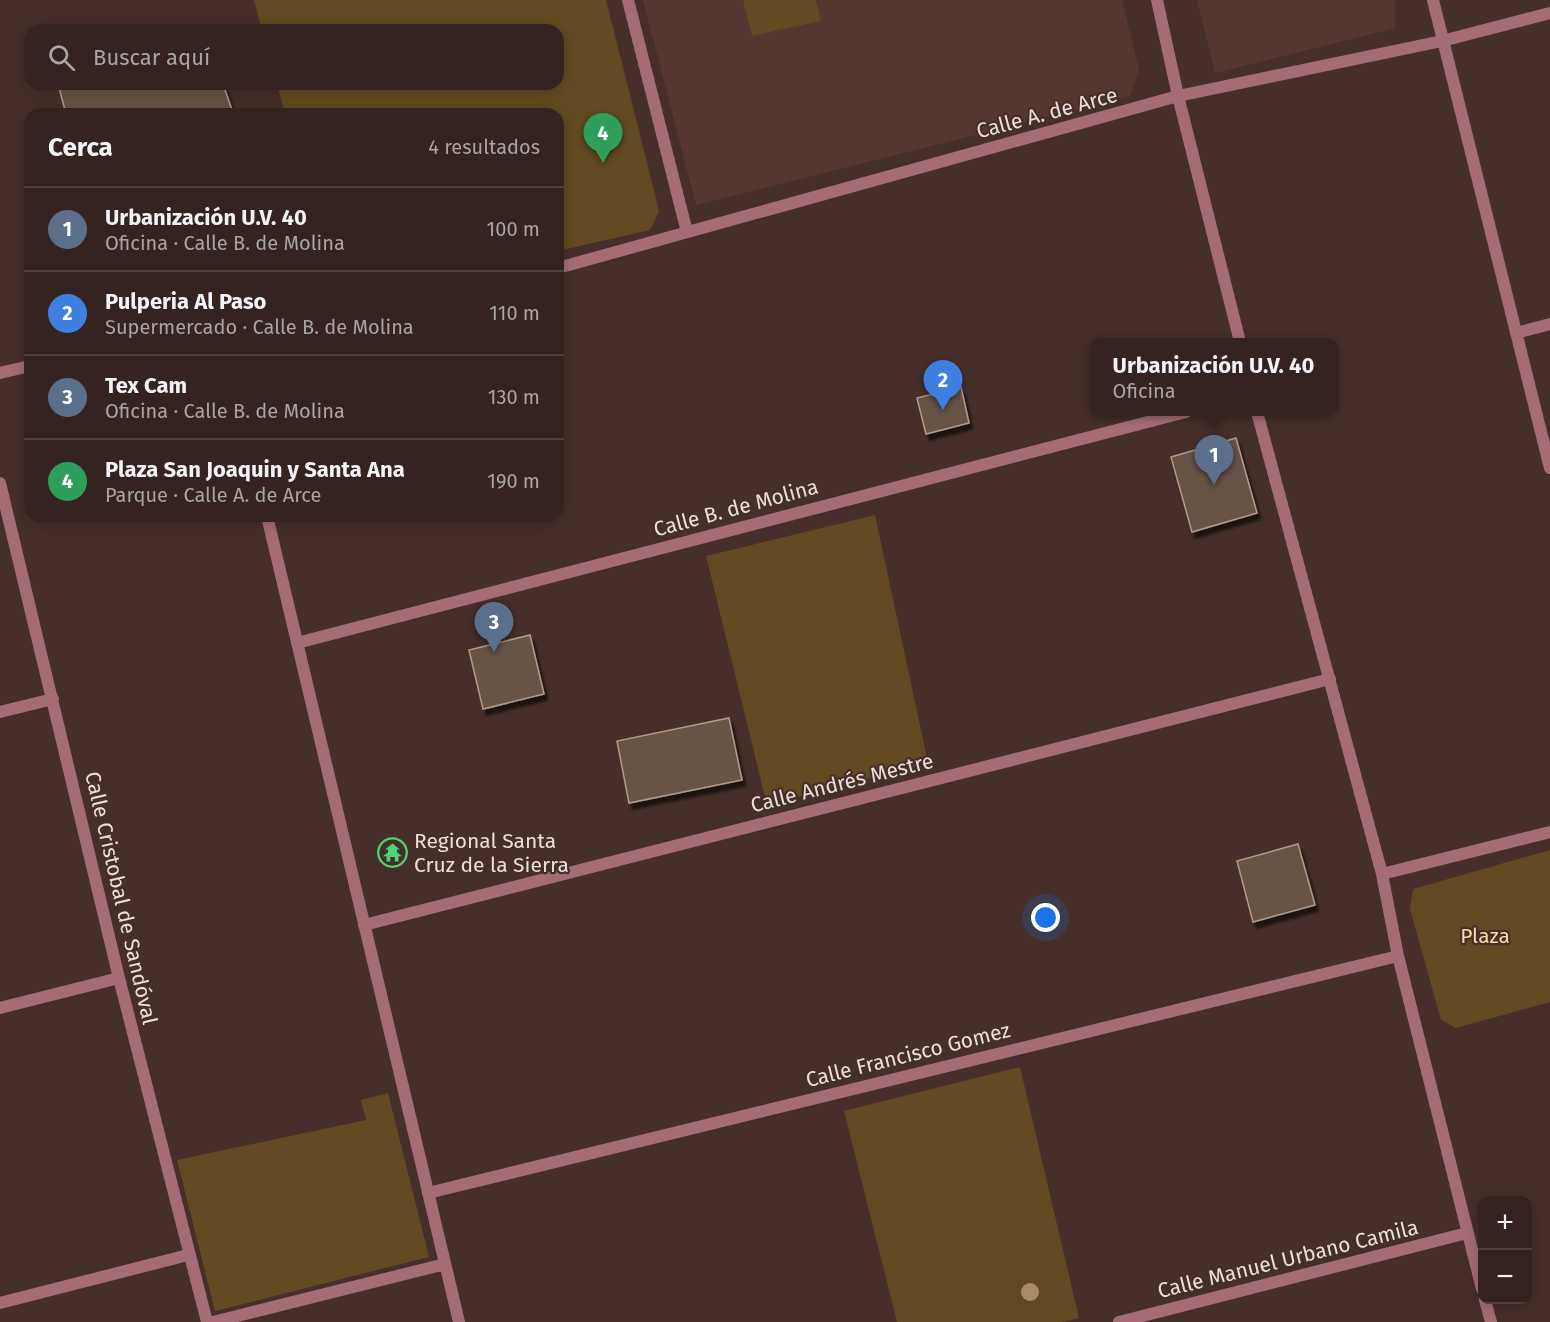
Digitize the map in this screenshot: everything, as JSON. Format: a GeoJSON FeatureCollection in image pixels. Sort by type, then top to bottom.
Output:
{"type":"FeatureCollection","features":[{"type":"Feature","properties":{"kind":"street"},"geometry":{"type":"LineString","coordinates":[[628,0],[687,232]]}},
{"type":"Feature","properties":{"kind":"street"},"geometry":{"type":"LineString","coordinates":[[1157,0],[1178,96],[1239,338]]}},
{"type":"Feature","properties":{"kind":"street"},"geometry":{"type":"LineString","coordinates":[[1433,0],[1550,468]]}},
{"type":"Feature","properties":{"kind":"street","name":"Calle A. de Arce"},"geometry":{"type":"LineString","coordinates":[[564,266],[1178,96],[1442,41],[1550,13]]}},
{"type":"Feature","properties":{"kind":"street"},"geometry":{"type":"LineString","coordinates":[[1516,333],[1550,324]]}},
{"type":"Feature","properties":{"kind":"street"},"geometry":{"type":"LineString","coordinates":[[0,373],[24,367]]}},
{"type":"Feature","properties":{"kind":"street","name":"Calle B. de Molina"},"geometry":{"type":"LineString","coordinates":[[297,643],[1166,416]]}},
{"type":"Feature","properties":{"kind":"street"},"geometry":{"type":"LineString","coordinates":[[1258,416],[1382,874],[1398,956],[1478,1274]]}},
{"type":"Feature","properties":{"kind":"street","name":"Calle Cristobal de Sandóval"},"geometry":{"type":"LineString","coordinates":[[0,483],[119,978],[188,1255],[207,1322]]}},
{"type":"Feature","properties":{"kind":"street"},"geometry":{"type":"LineString","coordinates":[[268,522],[459,1322]]}},
{"type":"Feature","properties":{"kind":"street","name":"Calle Andrés Mestre"},"geometry":{"type":"LineString","coordinates":[[364,926],[1330,679]]}},
{"type":"Feature","properties":{"kind":"street"},"geometry":{"type":"LineString","coordinates":[[0,712],[53,699]]}},
{"type":"Feature","properties":{"kind":"street"},"geometry":{"type":"LineString","coordinates":[[1382,874],[1550,832]]}},
{"type":"Feature","properties":{"kind":"street","name":"Calle Francisco Gomez"},"geometry":{"type":"LineString","coordinates":[[428,1192],[1398,956]]}},
{"type":"Feature","properties":{"kind":"street"},"geometry":{"type":"LineString","coordinates":[[0,1008],[119,978]]}},
{"type":"Feature","properties":{"kind":"street","name":"Calle Manuel Urbano Camila"},"geometry":{"type":"LineString","coordinates":[[1119,1322],[1467,1233]]}},
{"type":"Feature","properties":{"kind":"street"},"geometry":{"type":"LineString","coordinates":[[0,1303],[188,1255]]}},
{"type":"Feature","properties":{"kind":"street"},"geometry":{"type":"LineString","coordinates":[[213,1322],[445,1264]]}},
{"type":"Feature","properties":{"kind":"street"},"geometry":{"type":"LineString","coordinates":[[1486,1304],[1491,1322]]}},
{"type":"Feature","properties":{"kind":"shaded area"},"geometry":{"type":"Polygon","coordinates":[[[643,0],[1122,0],[1139,70],[1130,96],[696,205],[643,0]]]}},
{"type":"Feature","properties":{"kind":"shaded area"},"geometry":{"type":"Polygon","coordinates":[[[1197,0],[1395,0],[1395,28],[1215,73],[1197,0]]]}},
{"type":"Feature","properties":{"kind":"green space"},"geometry":{"type":"Polygon","coordinates":[[[254,0],[606,0],[659,211],[650,230],[564,250],[564,108],[283,108],[279,90],[564,90],[564,24],[260,24],[254,0]]]}},
{"type":"Feature","properties":{"kind":"green space"},"geometry":{"type":"Polygon","coordinates":[[[743,0],[816,0],[821,21],[752,36],[743,0]]]}},
{"type":"Feature","properties":{"kind":"green space"},"geometry":{"type":"Polygon","coordinates":[[[875,515],[928,763],[767,805],[706,556],[875,515]]]}},
{"type":"Feature","properties":{"kind":"green space","name":"Plaza"},"geometry":{"type":"Polygon","coordinates":[[[1550,850],[1550,1002],[1456,1028],[1441,1020],[1410,909],[1413,889],[1550,850]]]}},
{"type":"Feature","properties":{"kind":"green space"},"geometry":{"type":"Polygon","coordinates":[[[1020,1067],[1079,1318],[1062,1322],[897,1322],[844,1111],[1020,1067]]]}},
{"type":"Feature","properties":{"kind":"green space"},"geometry":{"type":"Polygon","coordinates":[[[388,1093],[429,1257],[215,1311],[177,1160],[366,1120],[361,1100],[388,1093]]]}},
{"type":"Feature","properties":{"kind":"building"},"geometry":{"type":"Polygon","coordinates":[[[60,90],[225,90],[231,108],[64,108],[60,90]]]}},
{"type":"Feature","properties":{"kind":"building"},"geometry":{"type":"Polygon","coordinates":[[[961,387],[969,423],[926,434],[917,398],[961,387]]]}},
{"type":"Feature","properties":{"kind":"building"},"geometry":{"type":"Polygon","coordinates":[[[1236,438],[1257,513],[1192,532],[1171,457],[1236,438]]]}},
{"type":"Feature","properties":{"kind":"building"},"geometry":{"type":"Polygon","coordinates":[[[530,635],[544,694],[483,709],[469,650],[530,635]]]}},
{"type":"Feature","properties":{"kind":"building"},"geometry":{"type":"Polygon","coordinates":[[[729,718],[742,780],[629,803],[617,741],[729,718]]]}},
{"type":"Feature","properties":{"kind":"building"},"geometry":{"type":"Polygon","coordinates":[[[1298,844],[1315,905],[1253,922],[1237,861],[1298,844]]]}},
{"type":"Feature","properties":{"kind":"place","name":"Plaza San Joaquin y Santa Ana"},"geometry":{"type":"Point","coordinates":[603,163]}},
{"type":"Feature","properties":{"kind":"place","name":"Pulperia Al Paso"},"geometry":{"type":"Point","coordinates":[943,410]}},
{"type":"Feature","properties":{"kind":"place","name":"Urbanización U.V. 40"},"geometry":{"type":"Point","coordinates":[1214,485]}},
{"type":"Feature","properties":{"kind":"place","name":"Tex Cam"},"geometry":{"type":"Point","coordinates":[494,652]}},
{"type":"Feature","properties":{"kind":"place","name":"Regional Santa Cruz de la Sierra"},"geometry":{"type":"Point","coordinates":[393,853]}}]}
